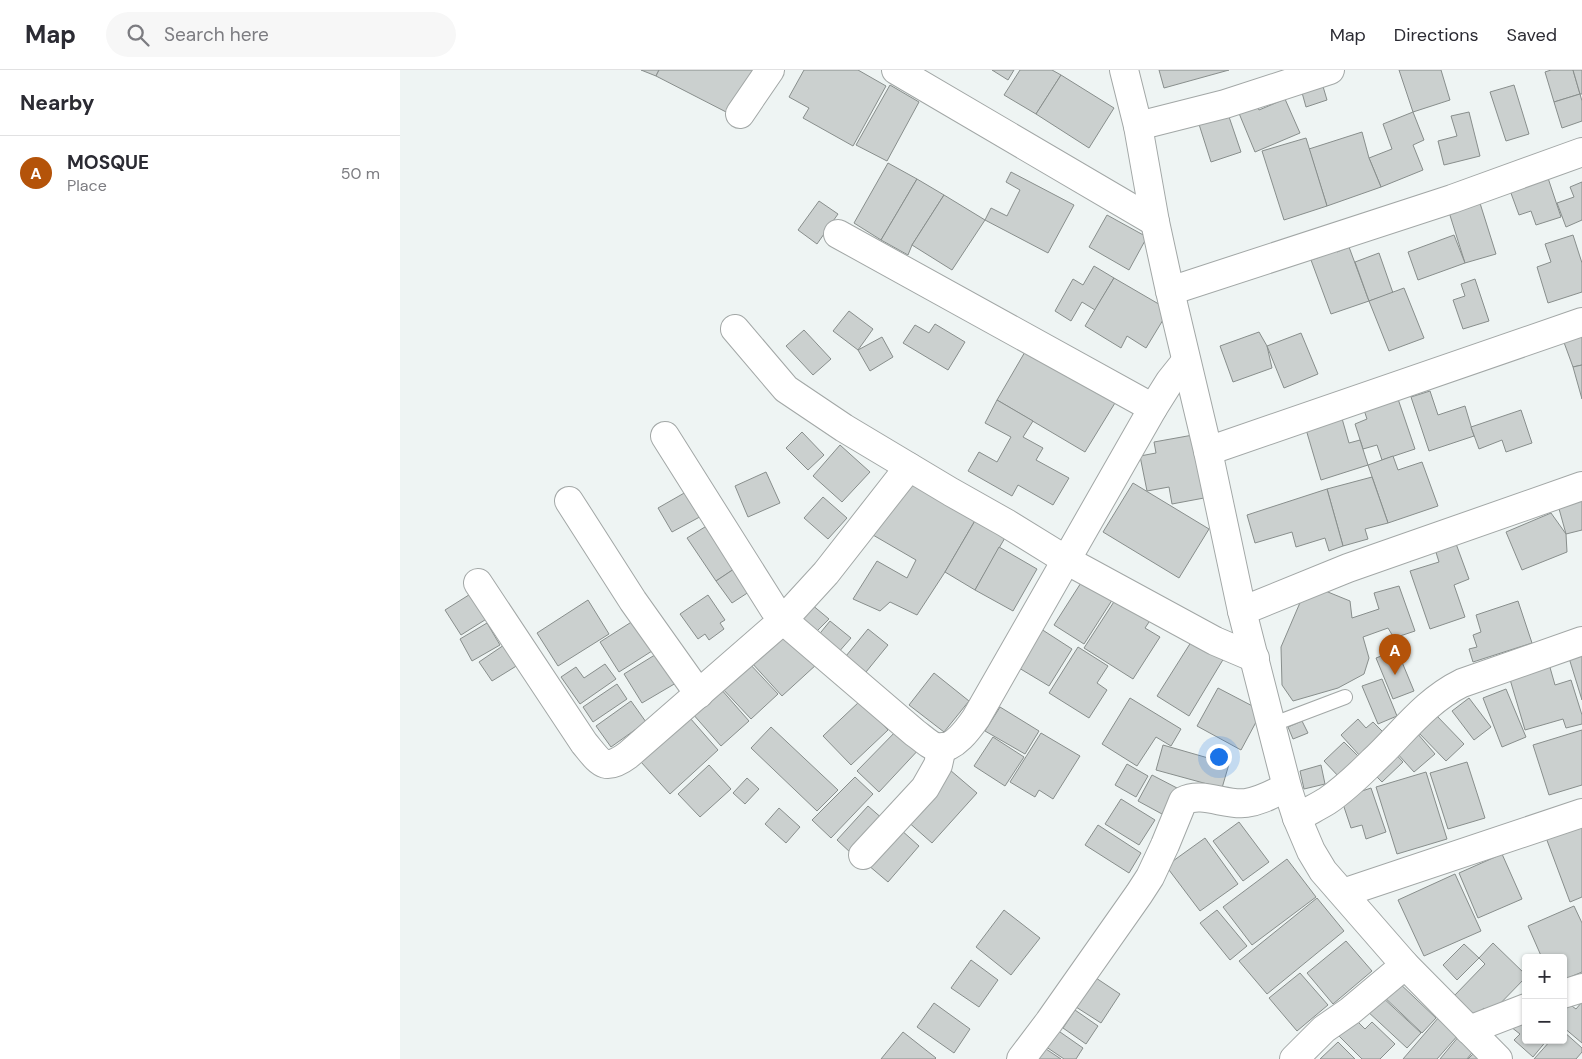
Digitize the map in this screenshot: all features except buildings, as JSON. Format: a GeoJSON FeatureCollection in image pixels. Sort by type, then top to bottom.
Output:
{"type":"FeatureCollection","features":[{"type":"Feature","properties":{"kind":"street"},"geometry":{"type":"LineString","coordinates":[[740,114],[770,70]]}},
{"type":"Feature","properties":{"kind":"street"},"geometry":{"type":"LineString","coordinates":[[896,70],[1155,222]]}},
{"type":"Feature","properties":{"kind":"street"},"geometry":{"type":"LineString","coordinates":[[1124,70],[1138,126],[1155,222],[1170,291],[1208,451],[1242,611],[1287,787],[1297,818],[1311,851],[1323,871],[1405,965],[1498,1059]]}},
{"type":"Feature","properties":{"kind":"street"},"geometry":{"type":"LineString","coordinates":[[1138,126],[1225,104],[1330,70]]}},
{"type":"Feature","properties":{"kind":"street"},"geometry":{"type":"LineString","coordinates":[[1170,291],[1452,199],[1582,152]]}},
{"type":"Feature","properties":{"kind":"street"},"geometry":{"type":"LineString","coordinates":[[838,234],[1153,408]]}},
{"type":"Feature","properties":{"kind":"street"},"geometry":{"type":"LineString","coordinates":[[1208,451],[1582,322]]}},
{"type":"Feature","properties":{"kind":"street"},"geometry":{"type":"LineString","coordinates":[[735,329],[786,388],[844,428],[1066,560],[1215,641],[1255,658]]}},
{"type":"Feature","properties":{"kind":"street"},"geometry":{"type":"LineString","coordinates":[[665,436],[774,609],[783,620],[914,733],[933,745],[942,747],[954,743],[964,735],[976,718],[1153,408],[1170,381],[1186,361]]}},
{"type":"Feature","properties":{"kind":"street"},"geometry":{"type":"LineString","coordinates":[[478,583],[584,743],[601,763],[608,765],[619,762],[783,620],[826,574],[909,467]]}},
{"type":"Feature","properties":{"kind":"street"},"geometry":{"type":"LineString","coordinates":[[1242,611],[1348,568],[1582,486]]}},
{"type":"Feature","properties":{"kind":"street"},"geometry":{"type":"LineString","coordinates":[[569,501],[633,601],[699,694]]}},
{"type":"Feature","properties":{"kind":"street"},"geometry":{"type":"LineString","coordinates":[[1297,818],[1327,801],[1346,785],[1373,762],[1427,706],[1448,690],[1462,683],[1582,641]]}},
{"type":"Feature","properties":{"kind":"street"},"geometry":{"type":"LineString","coordinates":[[863,855],[925,788],[938,765],[942,747]]}},
{"type":"Feature","properties":{"kind":"street"},"geometry":{"type":"LineString","coordinates":[[1021,1059],[1139,894],[1158,861],[1183,801],[1189,798],[1199,798],[1245,803],[1263,799],[1287,787]]}},
{"type":"Feature","properties":{"kind":"street"},"geometry":{"type":"LineString","coordinates":[[1342,893],[1582,813]]}},
{"type":"Feature","properties":{"kind":"street"},"geometry":{"type":"LineString","coordinates":[[1294,1059],[1324,1029],[1350,1011],[1405,965]]}},
{"type":"Feature","properties":{"kind":"street"},"geometry":{"type":"LineString","coordinates":[[1567,993],[1582,988]]}},
{"type":"Feature","properties":{"kind":"street"},"geometry":{"type":"LineString","coordinates":[[1469,1030],[1522,1010]]}},
{"type":"Feature","properties":{"kind":"lane"},"geometry":{"type":"LineString","coordinates":[[1271,725],[1344,697]]}},
{"type":"Feature","properties":{"kind":"place","name":"MOSQUE"},"geometry":{"type":"Point","coordinates":[1395,675]}}]}
